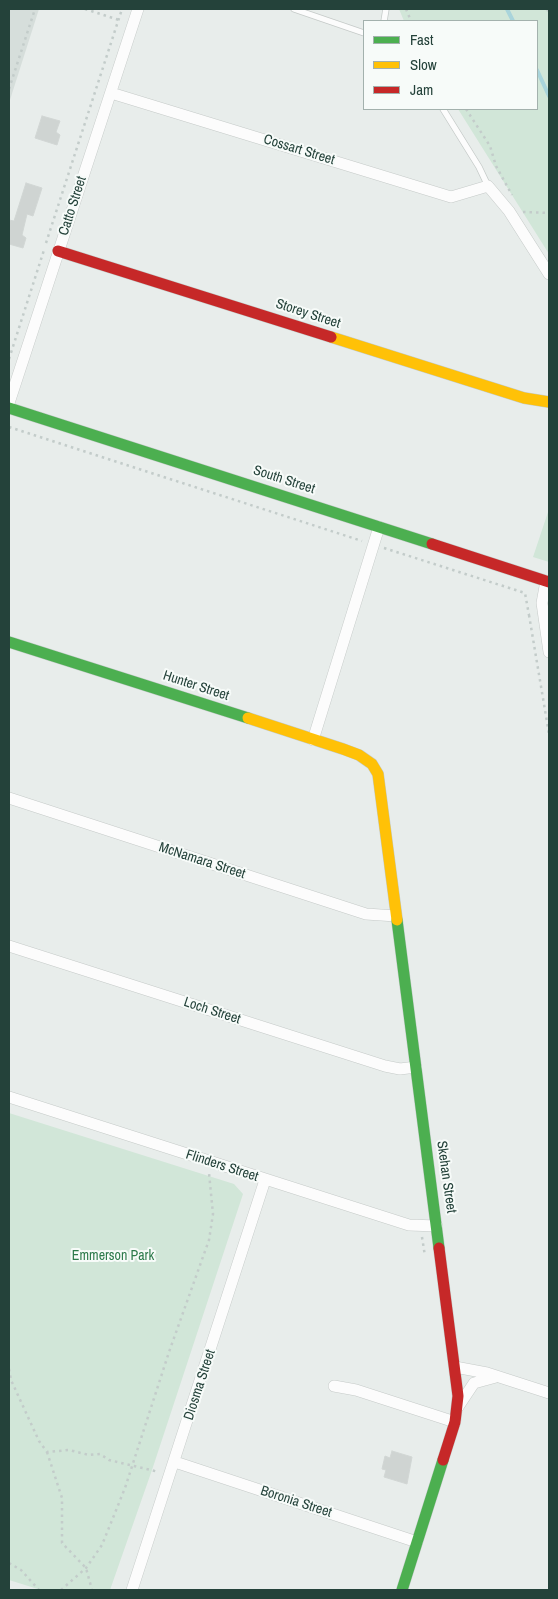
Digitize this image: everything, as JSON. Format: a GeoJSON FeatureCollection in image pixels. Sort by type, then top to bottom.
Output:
{"type":"FeatureCollection","features":[{"type":"Feature","properties":{"kind":"street","name":"Catto Street"},"geometry":{"type":"LineString","coordinates":[[9,403],[138,9]]}},
{"type":"Feature","properties":{"kind":"street","name":"Cossart Street"},"geometry":{"type":"LineString","coordinates":[[111,93],[451,197],[488,186]]}},
{"type":"Feature","properties":{"kind":"street"},"geometry":{"type":"LineString","coordinates":[[488,186],[509,211],[549,274]]}},
{"type":"Feature","properties":{"kind":"street","name":"Storey Street"},"geometry":{"type":"LineString","coordinates":[[58,251],[524,398],[549,402]]}},
{"type":"Feature","properties":{"kind":"street","name":"South Street"},"geometry":{"type":"LineString","coordinates":[[9,408],[548,581]]}},
{"type":"Feature","properties":{"kind":"street"},"geometry":{"type":"LineString","coordinates":[[313,740],[379,526]]}},
{"type":"Feature","properties":{"kind":"street"},"geometry":{"type":"LineString","coordinates":[[548,581],[542,594],[549,652]]}},
{"type":"Feature","properties":{"kind":"street","name":"Hunter Street"},"geometry":{"type":"LineString","coordinates":[[9,642],[360,755],[372,764]]}},
{"type":"Feature","properties":{"kind":"street","name":"Skehan Street"},"geometry":{"type":"LineString","coordinates":[[372,764],[378,774],[383,801],[396,916],[438,1226],[455,1367],[457,1408],[455,1422],[402,1590]]}},
{"type":"Feature","properties":{"kind":"street","name":"McNamara Street"},"geometry":{"type":"LineString","coordinates":[[9,798],[366,914],[396,916]]}},
{"type":"Feature","properties":{"kind":"street","name":"Loch Street"},"geometry":{"type":"LineString","coordinates":[[9,946],[385,1066],[400,1068],[416,1067]]}},
{"type":"Feature","properties":{"kind":"street","name":"Flinders Street"},"geometry":{"type":"LineString","coordinates":[[9,1097],[409,1225],[438,1226]]}},
{"type":"Feature","properties":{"kind":"street","name":"Diosma Street"},"geometry":{"type":"LineString","coordinates":[[132,1590],[265,1180]]}},
{"type":"Feature","properties":{"kind":"street"},"geometry":{"type":"LineString","coordinates":[[455,1367],[500,1377],[549,1393]]}},
{"type":"Feature","properties":{"kind":"street"},"geometry":{"type":"LineString","coordinates":[[457,1408],[474,1383],[482,1379],[500,1377]]}},
{"type":"Feature","properties":{"kind":"street"},"geometry":{"type":"LineString","coordinates":[[334,1386],[356,1390],[455,1422]]}},
{"type":"Feature","properties":{"kind":"street","name":"Boronia Street"},"geometry":{"type":"LineString","coordinates":[[175,1462],[417,1542]]}},
{"type":"Feature","properties":{"kind":"lane"},"geometry":{"type":"LineString","coordinates":[[294,9],[363,33]]}},
{"type":"Feature","properties":{"kind":"lane"},"geometry":{"type":"LineString","coordinates":[[444,110],[479,167],[488,186]]}},
{"type":"Feature","properties":{"kind":"path"},"geometry":{"type":"LineString","coordinates":[[9,89],[35,9]]}},
{"type":"Feature","properties":{"kind":"path"},"geometry":{"type":"LineString","coordinates":[[85,9],[133,24]]}},
{"type":"Feature","properties":{"kind":"path"},"geometry":{"type":"LineString","coordinates":[[9,360],[122,9]]}},
{"type":"Feature","properties":{"kind":"path"},"geometry":{"type":"LineString","coordinates":[[547,9],[549,13]]}},
{"type":"Feature","properties":{"kind":"path"},"geometry":{"type":"LineString","coordinates":[[467,110],[490,146],[496,166],[513,197]]}},
{"type":"Feature","properties":{"kind":"path"},"geometry":{"type":"LineString","coordinates":[[522,212],[549,213]]}},
{"type":"Feature","properties":{"kind":"path"},"geometry":{"type":"LineString","coordinates":[[9,427],[525,593],[549,734]]}},
{"type":"Feature","properties":{"kind":"path"},"geometry":{"type":"LineString","coordinates":[[529,615],[543,613]]}},
{"type":"Feature","properties":{"kind":"path"},"geometry":{"type":"LineString","coordinates":[[62,1590],[86,1568],[102,1545],[125,1488],[209,1240],[213,1214],[209,1172],[218,1175]]}},
{"type":"Feature","properties":{"kind":"path"},"geometry":{"type":"LineString","coordinates":[[9,1369],[10,1380],[39,1441],[47,1452],[62,1498],[62,1543],[86,1568],[92,1590]]}},
{"type":"Feature","properties":{"kind":"path"},"geometry":{"type":"LineString","coordinates":[[47,1452],[69,1450],[89,1455],[100,1454],[110,1460],[171,1474]]}},
{"type":"Feature","properties":{"kind":"path"},"geometry":{"type":"LineString","coordinates":[[9,1563],[21,1570],[39,1590]]}},
{"type":"Feature","properties":{"kind":"shaded area"},"geometry":{"type":"Polygon","coordinates":[[[9,9],[39,9],[9,103],[9,9]]]}},
{"type":"Feature","properties":{"kind":"green space"},"geometry":{"type":"Polygon","coordinates":[[[399,9],[549,9],[549,254],[459,110],[538,110],[538,20],[404,20],[399,9]]]}},
{"type":"Feature","properties":{"kind":"green space"},"geometry":{"type":"Polygon","coordinates":[[[549,509],[549,562],[533,557],[549,509]]]}},
{"type":"Feature","properties":{"kind":"green space","name":"Emmerson Park"},"geometry":{"type":"Polygon","coordinates":[[[9,1113],[234,1184],[243,1194],[152,1470],[110,1590],[41,1590],[9,1580],[9,1113]]]}},
{"type":"Feature","properties":{"kind":"building"},"geometry":{"type":"Polygon","coordinates":[[[42,116],[60,121],[56,132],[60,135],[57,145],[35,138],[42,116]]]}},
{"type":"Feature","properties":{"kind":"building"},"geometry":{"type":"Polygon","coordinates":[[[26,183],[42,188],[33,216],[27,214],[22,235],[26,238],[23,248],[9,244],[9,220],[14,221],[26,183]]]}},
{"type":"Feature","properties":{"kind":"building"},"geometry":{"type":"Polygon","coordinates":[[[392,1451],[412,1457],[407,1484],[384,1477],[386,1470],[382,1469],[385,1456],[390,1458],[392,1451]]]}},
{"type":"Feature","properties":{"kind":"waterway"},"geometry":{"type":"LineString","coordinates":[[507,9],[512,20]]}},
{"type":"Feature","properties":{"kind":"waterway"},"geometry":{"type":"LineString","coordinates":[[538,72],[549,96]]}},
{"type":"Feature","properties":{"kind":"traffic: fast"},"geometry":{"type":"LineString","coordinates":[[9,408],[432,544]]}},
{"type":"Feature","properties":{"kind":"traffic: fast"},"geometry":{"type":"LineString","coordinates":[[9,642],[248,718]]}},
{"type":"Feature","properties":{"kind":"traffic: fast"},"geometry":{"type":"LineString","coordinates":[[397,920],[439,1248]]}},
{"type":"Feature","properties":{"kind":"traffic: fast"},"geometry":{"type":"LineString","coordinates":[[402,1590],[443,1460]]}},
{"type":"Feature","properties":{"kind":"traffic: slow"},"geometry":{"type":"LineString","coordinates":[[331,337],[524,398],[549,402]]}},
{"type":"Feature","properties":{"kind":"traffic: slow"},"geometry":{"type":"LineString","coordinates":[[248,718],[343,749],[359,755],[372,764],[378,774],[397,920]]}},
{"type":"Feature","properties":{"kind":"traffic: jam"},"geometry":{"type":"LineString","coordinates":[[58,251],[331,337]]}},
{"type":"Feature","properties":{"kind":"traffic: jam"},"geometry":{"type":"LineString","coordinates":[[432,544],[549,582]]}},
{"type":"Feature","properties":{"kind":"traffic: jam"},"geometry":{"type":"LineString","coordinates":[[439,1248],[458,1396],[455,1422],[443,1460]]}}]}
